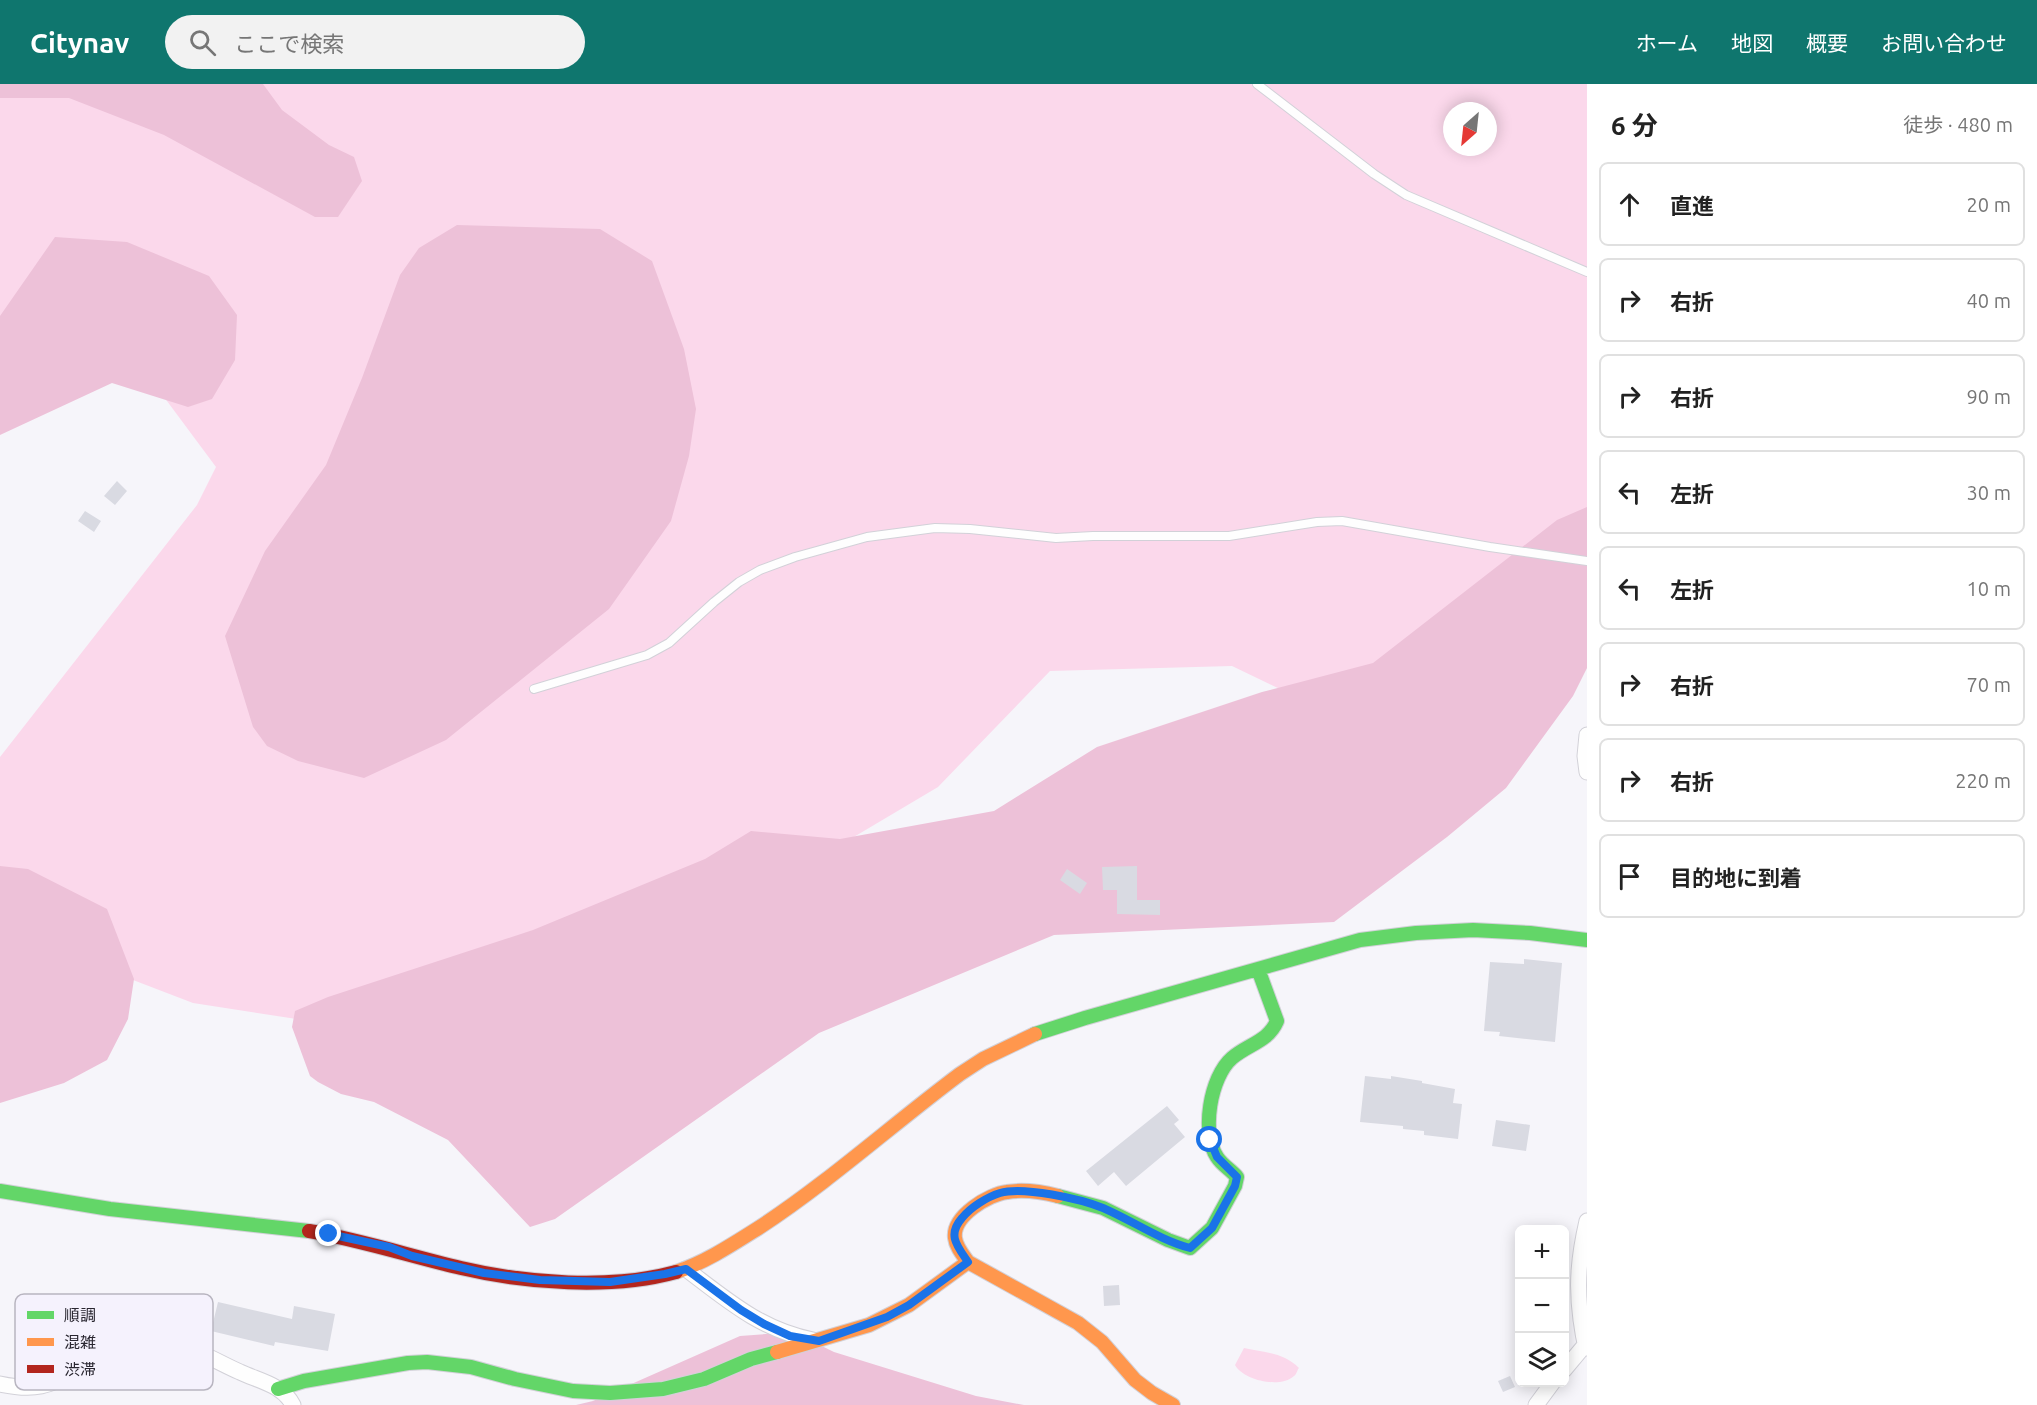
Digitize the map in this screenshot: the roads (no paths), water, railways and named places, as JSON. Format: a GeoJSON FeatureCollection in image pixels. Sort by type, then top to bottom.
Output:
{"type":"FeatureCollection","features":[{"type":"Feature","properties":{"kind":"street"},"geometry":{"type":"LineString","coordinates":[[1587,735],[1585,756],[1587,772]]}},
{"type":"Feature","properties":{"kind":"street"},"geometry":{"type":"LineString","coordinates":[[0,1191],[123,1210],[257,1223],[329,1234],[389,1247],[412,1256],[484,1273],[540,1280],[610,1282],[665,1274],[686,1269],[709,1258],[787,1209],[964,1070],[1032,1035],[1070,1020],[1116,1010],[1355,941],[1416,932],[1509,930],[1587,940]]}},
{"type":"Feature","properties":{"kind":"street"},"geometry":{"type":"LineString","coordinates":[[1173,1405],[1135,1380],[1102,1342],[1078,1323],[968,1262],[956,1245],[954,1234],[962,1219],[979,1203],[1001,1192],[1035,1192],[1082,1201],[1103,1208],[1176,1244],[1190,1248],[1212,1228],[1235,1186],[1237,1177],[1217,1157],[1210,1140],[1212,1102],[1218,1080],[1225,1064],[1272,1034],[1277,1021],[1258,969]]}},
{"type":"Feature","properties":{"kind":"street"},"geometry":{"type":"LineString","coordinates":[[1569,1365],[1586,1347],[1579,1306],[1578,1277],[1579,1255],[1587,1221]]}},
{"type":"Feature","properties":{"kind":"street"},"geometry":{"type":"LineString","coordinates":[[278,1389],[304,1381],[408,1363],[427,1362],[471,1367],[573,1391],[610,1393],[663,1389],[704,1379],[751,1359],[819,1341],[887,1317],[909,1305],[968,1262]]}},
{"type":"Feature","properties":{"kind":"street"},"geometry":{"type":"LineString","coordinates":[[686,1269],[741,1310],[764,1324],[790,1336],[819,1341]]}},
{"type":"Feature","properties":{"kind":"street"},"geometry":{"type":"LineString","coordinates":[[213,1359],[278,1389],[290,1398],[293,1405]]}},
{"type":"Feature","properties":{"kind":"street"},"geometry":{"type":"LineString","coordinates":[[0,1384],[15,1387]]}},
{"type":"Feature","properties":{"kind":"street"},"geometry":{"type":"LineString","coordinates":[[1536,1405],[1550,1387]]}},
{"type":"Feature","properties":{"kind":"lane"},"geometry":{"type":"LineString","coordinates":[[1257,84],[1374,174],[1406,195],[1587,272]]}},
{"type":"Feature","properties":{"kind":"lane"},"geometry":{"type":"LineString","coordinates":[[534,689],[647,656],[669,643],[714,602],[760,570],[795,557],[867,537],[935,528],[970,529],[1056,538],[1229,536],[1317,522],[1342,521],[1490,547],[1587,561]]}}]}
